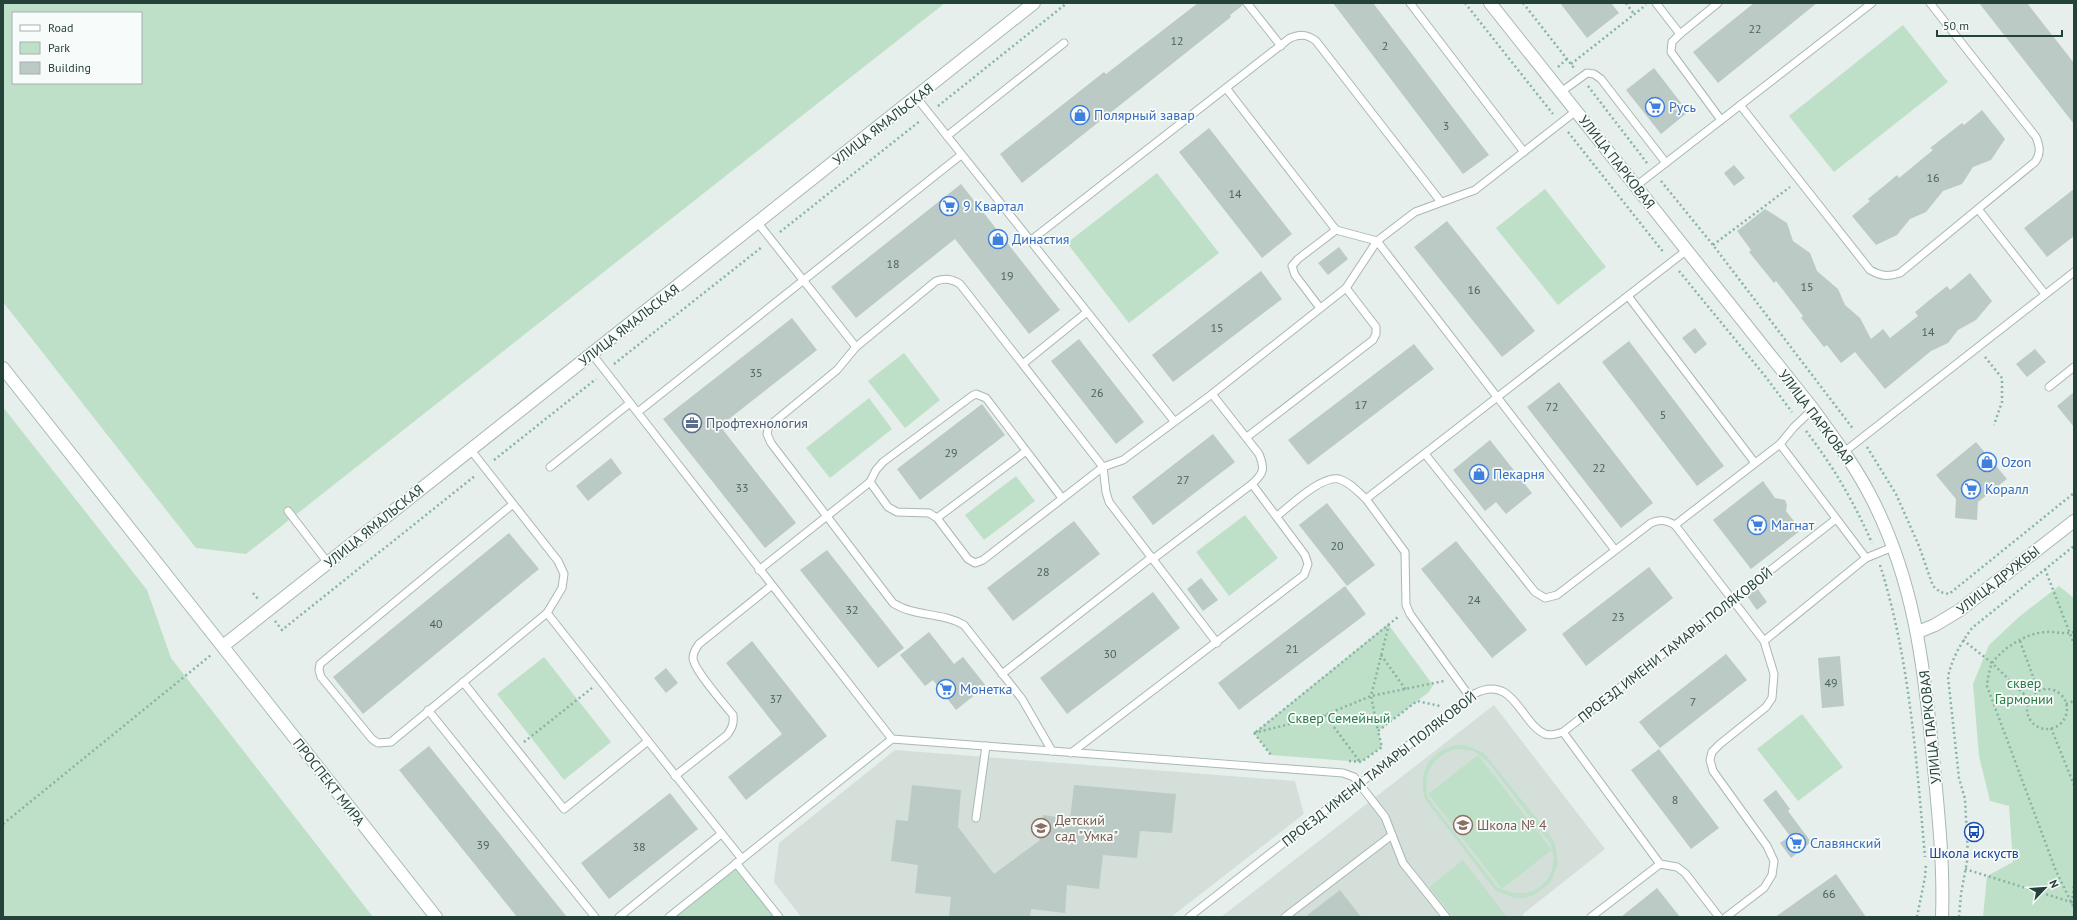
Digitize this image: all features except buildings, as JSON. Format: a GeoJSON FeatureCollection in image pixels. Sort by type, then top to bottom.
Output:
{"type":"FeatureCollection","features":[{"type":"Feature","properties":{"kind":"street","name":"УЛИЦА ЯМАЛЬСКАЯ"},"geometry":{"type":"LineString","coordinates":[[223,646],[1034,3]]}},
{"type":"Feature","properties":{"kind":"street","name":"УЛИЦА ПАРКОВАЯ"},"geometry":{"type":"LineString","coordinates":[[1490,3],[1813,409],[1844,452],[1870,496],[1893,547],[1918,632],[1925,677],[1940,831],[1942,917]]}},
{"type":"Feature","properties":{"kind":"street","name":"ПРОСПЕКТ МИРА"},"geometry":{"type":"LineString","coordinates":[[3,368],[436,917]]}},
{"type":"Feature","properties":{"kind":"street","name":"УЛИЦА ДРУЖБЫ"},"geometry":{"type":"LineString","coordinates":[[1918,632],[1935,625],[1960,610],[2074,521]]}},
{"type":"Feature","properties":{"kind":"lane"},"geometry":{"type":"LineString","coordinates":[[1247,3],[1281,46]]}},
{"type":"Feature","properties":{"kind":"lane"},"geometry":{"type":"LineString","coordinates":[[1410,3],[1524,152]]}},
{"type":"Feature","properties":{"kind":"lane"},"geometry":{"type":"LineString","coordinates":[[1656,3],[1680,34]]}},
{"type":"Feature","properties":{"kind":"lane"},"geometry":{"type":"LineString","coordinates":[[1718,3],[1672,42],[1671,52],[1721,120]]}},
{"type":"Feature","properties":{"kind":"lane"},"geometry":{"type":"LineString","coordinates":[[1636,186],[1872,3]]}},
{"type":"Feature","properties":{"kind":"lane"},"geometry":{"type":"LineString","coordinates":[[1740,105],[1870,270],[1880,276],[1889,277],[1900,272],[2036,162],[2040,155],[2040,146],[2036,137],[1930,3]]}},
{"type":"Feature","properties":{"kind":"lane"},"geometry":{"type":"LineString","coordinates":[[1030,241],[1290,38],[1299,34],[1308,35],[1316,41],[1441,202]]}},
{"type":"Feature","properties":{"kind":"lane"},"geometry":{"type":"LineString","coordinates":[[947,136],[1064,43]]}},
{"type":"Feature","properties":{"kind":"lane"},"geometry":{"type":"LineString","coordinates":[[1561,92],[1580,76],[1587,73],[1594,74],[1600,79],[1666,162]]}},
{"type":"Feature","properties":{"kind":"lane"},"geometry":{"type":"LineString","coordinates":[[1226,88],[1336,230],[1377,241],[1615,550]]}},
{"type":"Feature","properties":{"kind":"lane"},"geometry":{"type":"LineString","coordinates":[[916,97],[1174,421]]}},
{"type":"Feature","properties":{"kind":"lane"},"geometry":{"type":"LineString","coordinates":[[870,482],[888,507],[897,512],[930,513],[937,518],[968,559],[975,563],[983,560],[1103,466],[1123,460],[1212,394],[1346,288],[1377,241],[1415,212],[1475,190],[1576,111]]}},
{"type":"Feature","properties":{"kind":"lane"},"geometry":{"type":"LineString","coordinates":[[638,412],[962,155]]}},
{"type":"Feature","properties":{"kind":"lane"},"geometry":{"type":"LineString","coordinates":[[1978,209],[2045,294]]}},
{"type":"Feature","properties":{"kind":"lane"},"geometry":{"type":"LineString","coordinates":[[758,223],[856,347]]}},
{"type":"Feature","properties":{"kind":"lane"},"geometry":{"type":"LineString","coordinates":[[1320,308],[1295,275],[1292,266],[1298,259],[1336,230]]}},
{"type":"Feature","properties":{"kind":"lane"},"geometry":{"type":"LineString","coordinates":[[1366,499],[1687,250]]}},
{"type":"Feature","properties":{"kind":"lane"},"geometry":{"type":"LineString","coordinates":[[1844,452],[2074,272]]}},
{"type":"Feature","properties":{"kind":"lane"},"geometry":{"type":"LineString","coordinates":[[1052,751],[1022,699],[964,625],[955,620],[902,609],[893,603],[771,442],[767,434],[769,426],[775,420],[826,380],[856,347],[936,281],[944,278],[953,279],[960,284],[1024,363],[1103,466],[1106,492],[1109,502],[1217,643]]}},
{"type":"Feature","properties":{"kind":"lane"},"geometry":{"type":"LineString","coordinates":[[1247,437],[1373,340],[1376,334],[1376,327],[1346,288]]}},
{"type":"Feature","properties":{"kind":"lane"},"geometry":{"type":"LineString","coordinates":[[1628,296],[1755,463]]}},
{"type":"Feature","properties":{"kind":"lane"},"geometry":{"type":"LineString","coordinates":[[1024,363],[1087,312]]}},
{"type":"Feature","properties":{"kind":"lane"},"geometry":{"type":"LineString","coordinates":[[592,354],[771,586],[892,739]]}},
{"type":"Feature","properties":{"kind":"lane"},"geometry":{"type":"LineString","coordinates":[[2049,386],[2074,367]]}},
{"type":"Feature","properties":{"kind":"lane"},"geometry":{"type":"LineString","coordinates":[[759,570],[870,482],[876,470],[883,462],[976,394],[986,398],[1062,498]]}},
{"type":"Feature","properties":{"kind":"lane"},"geometry":{"type":"LineString","coordinates":[[1002,674],[1252,484],[1262,474],[1263,463],[1259,454],[1212,394]]}},
{"type":"Feature","properties":{"kind":"lane"},"geometry":{"type":"LineString","coordinates":[[550,467],[630,403]]}},
{"type":"Feature","properties":{"kind":"lane"},"geometry":{"type":"LineString","coordinates":[[1675,525],[1780,444],[1813,409]]}},
{"type":"Feature","properties":{"kind":"lane"},"geometry":{"type":"LineString","coordinates":[[1780,444],[1866,558]]}},
{"type":"Feature","properties":{"kind":"lane"},"geometry":{"type":"LineString","coordinates":[[470,449],[558,561],[564,574],[562,588],[547,613],[391,742],[378,743],[372,739],[321,677],[318,670],[320,664],[513,504]]}},
{"type":"Feature","properties":{"kind":"lane"},"geometry":{"type":"LineString","coordinates":[[937,518],[1026,451]]}},
{"type":"Feature","properties":{"kind":"lane"},"geometry":{"type":"LineString","coordinates":[[1425,454],[1535,592],[1545,598],[1557,595],[1651,523],[1658,520],[1666,520],[1675,525],[1764,641],[1774,674],[1772,698],[1766,707],[1720,744],[1712,752],[1710,760],[1713,771],[1767,846],[1774,861],[1772,875],[1764,888],[1726,917]]}},
{"type":"Feature","properties":{"kind":"lane"},"geometry":{"type":"LineString","coordinates":[[1277,516],[1321,482],[1331,479],[1340,479],[1349,484],[1366,499],[1405,552],[1408,609],[1417,625],[1470,697]]}},
{"type":"Feature","properties":{"kind":"lane"},"geometry":{"type":"LineString","coordinates":[[1071,753],[1217,643],[1304,575],[1308,564],[1305,555],[1252,484]]}},
{"type":"Feature","properties":{"kind":"lane"},"geometry":{"type":"LineString","coordinates":[[288,511],[328,563]]}},
{"type":"Feature","properties":{"kind":"lane","name":"ПРОЕЗД ИМЕНИ ТАМАРЫ ПОЛЯКОВОЙ"},"geometry":{"type":"LineString","coordinates":[[1189,917],[1470,697],[1482,690],[1504,692],[1515,701],[1539,730],[1546,734],[1563,732],[1836,518]]}},
{"type":"Feature","properties":{"kind":"lane"},"geometry":{"type":"LineString","coordinates":[[1764,641],[1866,558],[1893,547]]}},
{"type":"Feature","properties":{"kind":"lane"},"geometry":{"type":"LineString","coordinates":[[675,776],[727,735],[732,729],[734,722],[733,715],[698,669],[693,659],[694,650],[699,644],[771,586]]}},
{"type":"Feature","properties":{"kind":"lane"},"geometry":{"type":"LineString","coordinates":[[547,613],[721,834],[779,917]]}},
{"type":"Feature","properties":{"kind":"lane"},"geometry":{"type":"LineString","coordinates":[[463,682],[564,809],[648,741]]}},
{"type":"Feature","properties":{"kind":"lane"},"geometry":{"type":"LineString","coordinates":[[428,710],[595,917]]}},
{"type":"Feature","properties":{"kind":"lane"},"geometry":{"type":"LineString","coordinates":[[1563,732],[1660,864],[1677,867],[1685,873],[1719,917]]}},
{"type":"Feature","properties":{"kind":"lane"},"geometry":{"type":"LineString","coordinates":[[669,917],[892,739],[1343,773],[1354,777],[1385,817],[1403,863],[1446,917]]}},
{"type":"Feature","properties":{"kind":"lane"},"geometry":{"type":"LineString","coordinates":[[976,818],[986,746]]}},
{"type":"Feature","properties":{"kind":"lane"},"geometry":{"type":"LineString","coordinates":[[619,917],[721,834]]}},
{"type":"Feature","properties":{"kind":"lane"},"geometry":{"type":"LineString","coordinates":[[1285,917],[1392,835]]}},
{"type":"Feature","properties":{"kind":"lane"},"geometry":{"type":"LineString","coordinates":[[1590,917],[1660,864]]}},
{"type":"Feature","properties":{"kind":"path"},"geometry":{"type":"LineString","coordinates":[[253,593],[282,630],[1067,3]]}},
{"type":"Feature","properties":{"kind":"path"},"geometry":{"type":"LineString","coordinates":[[1465,3],[1765,376],[1830,463],[1857,508],[1877,553],[1891,600],[1901,646],[1914,728],[1926,863],[1925,877],[1917,917]]}},
{"type":"Feature","properties":{"kind":"path"},"geometry":{"type":"LineString","coordinates":[[1523,3],[1654,172],[1713,245],[1799,180]]}},
{"type":"Feature","properties":{"kind":"path"},"geometry":{"type":"LineString","coordinates":[[1626,3],[1634,14]]}},
{"type":"Feature","properties":{"kind":"path"},"geometry":{"type":"LineString","coordinates":[[1571,64],[1648,3]]}},
{"type":"Feature","properties":{"kind":"path"},"geometry":{"type":"LineString","coordinates":[[1994,368],[2002,378],[2002,402],[1994,425]]}},
{"type":"Feature","properties":{"kind":"path"},"geometry":{"type":"LineString","coordinates":[[1949,594],[2074,493]]}},
{"type":"Feature","properties":{"kind":"path"},"geometry":{"type":"LineString","coordinates":[[1959,917],[1961,894],[1968,856],[1965,800],[1959,778],[1948,677],[1950,666],[1963,640],[1972,628],[2074,546]]}},
{"type":"Feature","properties":{"kind":"path"},"geometry":{"type":"LineString","coordinates":[[2045,569],[2074,644]]}},
{"type":"Feature","properties":{"kind":"path"},"geometry":{"type":"LineString","coordinates":[[1254,733],[1408,609]]}},
{"type":"Feature","properties":{"kind":"path"},"geometry":{"type":"LineString","coordinates":[[1346,761],[1361,762],[1382,747],[1371,696],[1389,624]]}},
{"type":"Feature","properties":{"kind":"path"},"geometry":{"type":"LineString","coordinates":[[2073,903],[2056,871],[1987,686],[1992,663],[2008,648],[2031,635],[2046,632],[2070,634],[2074,632]]}},
{"type":"Feature","properties":{"kind":"path"},"geometry":{"type":"LineString","coordinates":[[1963,640],[1992,663],[2029,699]]}},
{"type":"Feature","properties":{"kind":"path"},"geometry":{"type":"LineString","coordinates":[[2020,641],[2038,690]]}},
{"type":"Feature","properties":{"kind":"path"},"geometry":{"type":"LineString","coordinates":[[3,824],[223,646]]}},
{"type":"Feature","properties":{"kind":"path"},"geometry":{"type":"LineString","coordinates":[[1381,655],[1406,690]]}},
{"type":"Feature","properties":{"kind":"path"},"geometry":{"type":"LineString","coordinates":[[1254,733],[1325,715],[1371,696],[1433,685],[1450,680]]}},
{"type":"Feature","properties":{"kind":"path"},"geometry":{"type":"LineString","coordinates":[[516,748],[600,682]]}},
{"type":"Feature","properties":{"kind":"path"},"geometry":{"type":"LineString","coordinates":[[2038,690],[2053,690],[2062,696],[2066,704],[2067,709],[2064,719],[2056,727],[2040,728],[2029,720],[2026,710],[2029,699],[2038,690]]}},
{"type":"Feature","properties":{"kind":"path"},"geometry":{"type":"LineString","coordinates":[[1378,731],[1417,702],[1443,706]]}},
{"type":"Feature","properties":{"kind":"path"},"geometry":{"type":"LineString","coordinates":[[2066,704],[2074,702]]}},
{"type":"Feature","properties":{"kind":"path"},"geometry":{"type":"LineString","coordinates":[[1325,715],[1361,762]]}},
{"type":"Feature","properties":{"kind":"path"},"geometry":{"type":"LineString","coordinates":[[2051,728],[2074,786]]}},
{"type":"Feature","properties":{"kind":"path"},"geometry":{"type":"LineString","coordinates":[[1254,733],[1271,755],[1278,756]]}},
{"type":"Feature","properties":{"kind":"path"},"geometry":{"type":"LineString","coordinates":[[1965,869],[2073,903]]}},
{"type":"Feature","properties":{"kind":"path"},"geometry":{"type":"LineString","coordinates":[[2074,884],[2074,908]]}},
{"type":"Feature","properties":{"kind":"shaded area","name":"Школа № 4"},"geometry":{"type":"Polygon","coordinates":[[[1494,705],[1605,849],[1523,914],[1524,917],[1221,917],[1494,705]]]}},
{"type":"Feature","properties":{"kind":"shaded area","name":"Детский сад \"Умка\""},"geometry":{"type":"Polygon","coordinates":[[[895,750],[1295,781],[1304,814],[1171,917],[801,917],[774,882],[779,843],[895,750]]]}},
{"type":"Feature","properties":{"kind":"green space"},"geometry":{"type":"Polygon","coordinates":[[[3,3],[945,3],[246,554],[196,548],[3,302],[3,3]]]}},
{"type":"Feature","properties":{"kind":"green space"},"geometry":{"type":"Polygon","coordinates":[[[1903,25],[1948,82],[1834,172],[1789,116],[1903,25]]]}},
{"type":"Feature","properties":{"kind":"green space"},"geometry":{"type":"Polygon","coordinates":[[[1157,173],[1219,253],[1129,323],[1067,243],[1157,173]]]}},
{"type":"Feature","properties":{"kind":"green space"},"geometry":{"type":"Polygon","coordinates":[[[1545,189],[1606,267],[1558,305],[1496,228],[1545,189]]]}},
{"type":"Feature","properties":{"kind":"green space"},"geometry":{"type":"Polygon","coordinates":[[[904,353],[940,400],[905,428],[868,381],[904,353]]]}},
{"type":"Feature","properties":{"kind":"green space"},"geometry":{"type":"Polygon","coordinates":[[[869,398],[892,429],[830,478],[806,448],[869,398]]]}},
{"type":"Feature","properties":{"kind":"green space"},"geometry":{"type":"Polygon","coordinates":[[[3,407],[147,590],[171,658],[373,917],[3,917],[3,407]]]}},
{"type":"Feature","properties":{"kind":"green space"},"geometry":{"type":"Polygon","coordinates":[[[1016,476],[1035,501],[984,540],[965,515],[1016,476]]]}},
{"type":"Feature","properties":{"kind":"green space"},"geometry":{"type":"Polygon","coordinates":[[[1245,515],[1278,558],[1229,596],[1196,552],[1245,515]]]}},
{"type":"Feature","properties":{"kind":"green space","name":"сквер Гармонии"},"geometry":{"type":"Polygon","coordinates":[[[2059,586],[2074,598],[2074,917],[1983,917],[1987,876],[2013,862],[2009,806],[1990,801],[1979,756],[1973,684],[1989,645],[2020,616],[2059,586]]]}},
{"type":"Feature","properties":{"kind":"green space","name":"Сквер Семейный"},"geometry":{"type":"Polygon","coordinates":[[[1388,624],[1433,685],[1429,692],[1378,731],[1382,747],[1361,762],[1271,755],[1254,733],[1388,624]]]}},
{"type":"Feature","properties":{"kind":"green space"},"geometry":{"type":"Polygon","coordinates":[[[544,657],[611,742],[564,780],[497,694],[544,657]]]}},
{"type":"Feature","properties":{"kind":"green space"},"geometry":{"type":"Polygon","coordinates":[[[1802,714],[1843,767],[1798,801],[1757,749],[1802,714]]]}},
{"type":"Feature","properties":{"kind":"green space"},"geometry":{"type":"Polygon","coordinates":[[[1455,745],[1465,745],[1484,753],[1550,835],[1555,844],[1558,864],[1550,883],[1534,895],[1524,898],[1514,898],[1495,890],[1425,799],[1423,790],[1424,772],[1432,758],[1446,748],[1455,745]],[[1456,749],[1441,756],[1435,761],[1426,781],[1428,798],[1497,887],[1509,892],[1521,893],[1540,887],[1552,870],[1553,858],[1551,845],[1489,763],[1474,751],[1456,749]]]}},
{"type":"Feature","properties":{"kind":"green space"},"geometry":{"type":"Polygon","coordinates":[[[1478,755],[1552,850],[1502,889],[1428,794],[1478,755]]]}},
{"type":"Feature","properties":{"kind":"green space"},"geometry":{"type":"Polygon","coordinates":[[[1463,860],[1507,917],[1453,917],[1429,887],[1463,860]]]}},
{"type":"Feature","properties":{"kind":"green space"},"geometry":{"type":"Polygon","coordinates":[[[736,863],[779,917],[669,917],[736,863]]]}},
{"type":"Feature","properties":{"kind":"place","name":"Русь"},"geometry":{"type":"Point","coordinates":[1655,107]}},
{"type":"Feature","properties":{"kind":"place","name":"Полярный завар"},"geometry":{"type":"Point","coordinates":[1080,115]}},
{"type":"Feature","properties":{"kind":"place","name":"9 Квартал"},"geometry":{"type":"Point","coordinates":[949,206]}},
{"type":"Feature","properties":{"kind":"place","name":"Династия"},"geometry":{"type":"Point","coordinates":[998,239]}},
{"type":"Feature","properties":{"kind":"place","name":"Профтехнология"},"geometry":{"type":"Point","coordinates":[692,423]}},
{"type":"Feature","properties":{"kind":"place","name":"Ozon"},"geometry":{"type":"Point","coordinates":[1987,462]}},
{"type":"Feature","properties":{"kind":"place","name":"Пекарня"},"geometry":{"type":"Point","coordinates":[1479,474]}},
{"type":"Feature","properties":{"kind":"place","name":"Коралл"},"geometry":{"type":"Point","coordinates":[1971,489]}},
{"type":"Feature","properties":{"kind":"place","name":"Магнат"},"geometry":{"type":"Point","coordinates":[1757,525]}},
{"type":"Feature","properties":{"kind":"place","name":"Монетка"},"geometry":{"type":"Point","coordinates":[946,689]}},
{"type":"Feature","properties":{"kind":"place","name":"Школа № 4"},"geometry":{"type":"Point","coordinates":[1463,825]}},
{"type":"Feature","properties":{"kind":"place","name":"Детский сад \"Умка\""},"geometry":{"type":"Point","coordinates":[1041,828]}},
{"type":"Feature","properties":{"kind":"place","name":"Школа искуств"},"geometry":{"type":"Point","coordinates":[1974,832]}},
{"type":"Feature","properties":{"kind":"place","name":"Славянский"},"geometry":{"type":"Point","coordinates":[1796,843]}}]}
